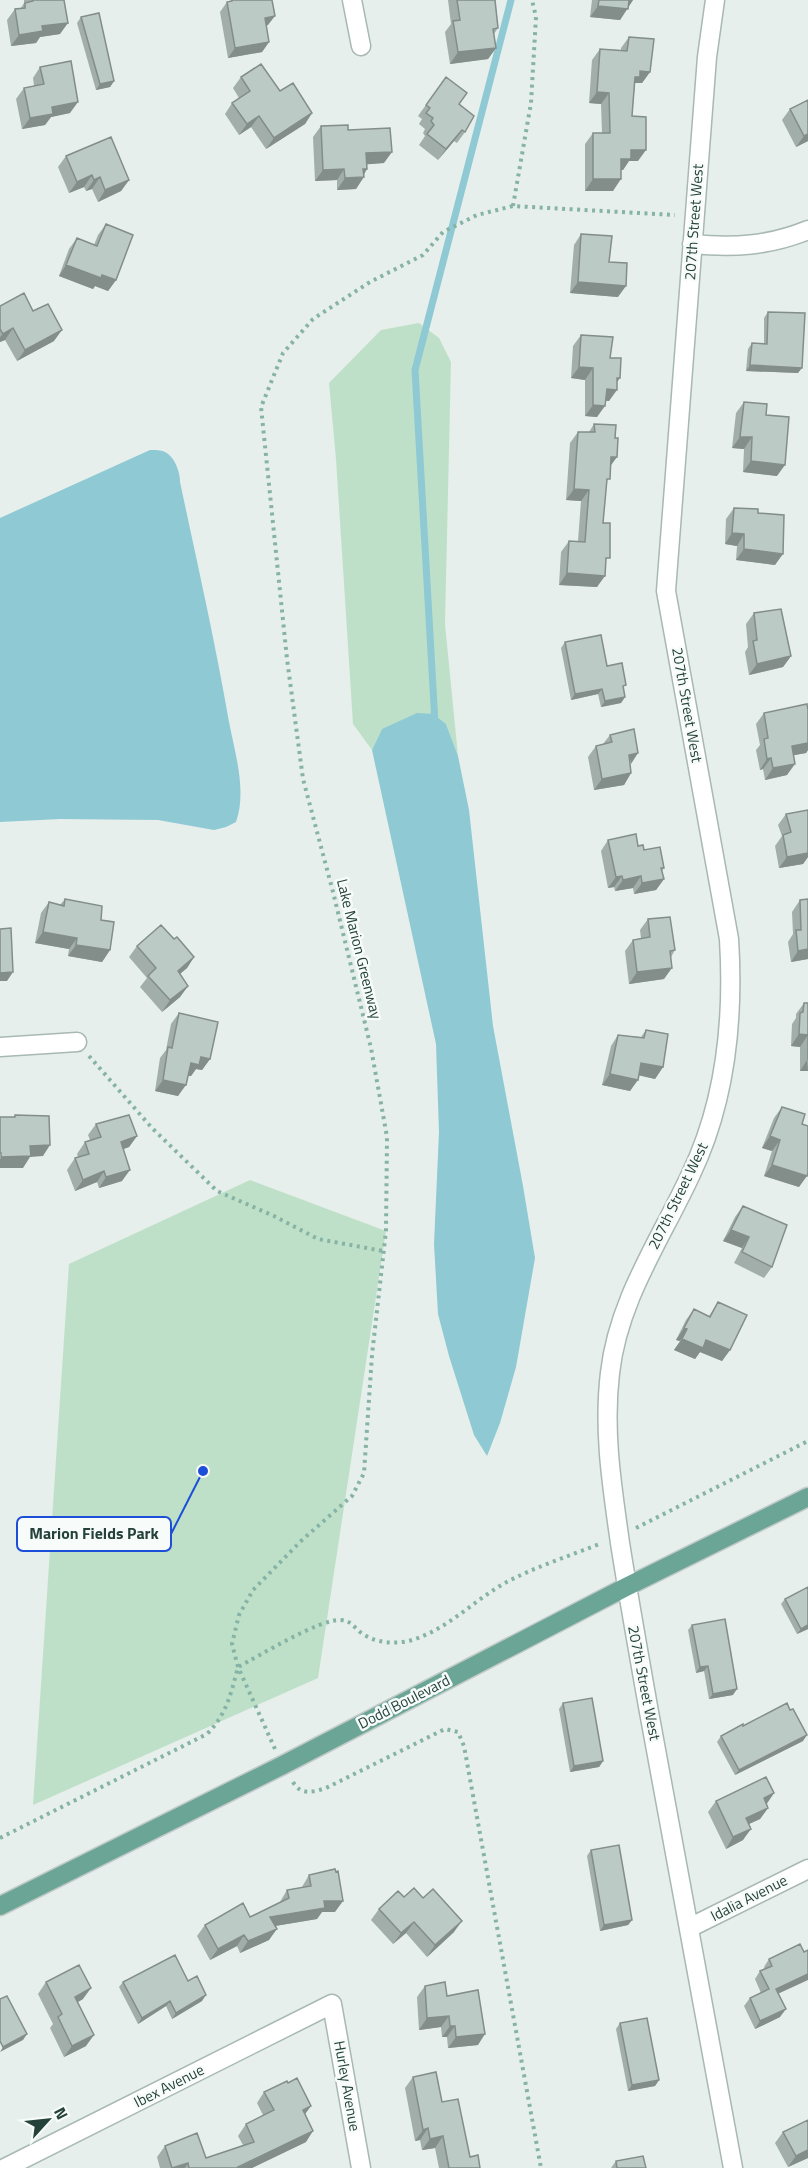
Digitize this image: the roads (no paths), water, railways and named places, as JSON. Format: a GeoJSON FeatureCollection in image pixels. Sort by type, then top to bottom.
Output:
{"type":"FeatureCollection","features":[{"type":"Feature","properties":{"kind":"main road","name":"Dodd Boulevard"},"geometry":{"type":"LineString","coordinates":[[0,1906],[283,1765],[626,1587],[808,1497]]}},
{"type":"Feature","properties":{"kind":"street"},"geometry":{"type":"LineString","coordinates":[[352,0],[361,46]]}},
{"type":"Feature","properties":{"kind":"street","name":"207th Street West"},"geometry":{"type":"LineString","coordinates":[[715,0],[707,57],[666,591],[729,939],[731,980],[727,1053],[708,1133],[693,1171],[635,1286],[625,1312],[612,1359],[606,1425],[608,1456],[626,1587],[733,2168]]}},
{"type":"Feature","properties":{"kind":"street"},"geometry":{"type":"LineString","coordinates":[[692,244],[746,246],[768,243],[808,230]]}},
{"type":"Feature","properties":{"kind":"street"},"geometry":{"type":"LineString","coordinates":[[0,1047],[77,1042]]}},
{"type":"Feature","properties":{"kind":"street","name":"Idalia Avenue"},"geometry":{"type":"LineString","coordinates":[[689,1928],[808,1869]]}},
{"type":"Feature","properties":{"kind":"street","name":"Ibex Avenue"},"geometry":{"type":"LineString","coordinates":[[5,2168],[332,2004]]}},
{"type":"Feature","properties":{"kind":"street","name":"Hurley Avenue"},"geometry":{"type":"LineString","coordinates":[[332,2004],[362,2168]]}},
{"type":"Feature","properties":{"kind":"water"},"geometry":{"type":"Polygon","coordinates":[[[150,450],[169,454],[179,474],[239,772],[240,798],[236,822],[214,830],[158,820],[60,819],[0,822],[0,518],[150,450]]]}},
{"type":"Feature","properties":{"kind":"water"},"geometry":{"type":"Polygon","coordinates":[[[417,713],[433,714],[446,724],[458,756],[469,810],[493,1026],[535,1258],[516,1367],[500,1423],[487,1456],[474,1435],[438,1314],[434,1244],[439,1132],[436,1044],[372,750],[382,729],[417,713]]]}},
{"type":"Feature","properties":{"kind":"waterway"},"geometry":{"type":"LineString","coordinates":[[435,723],[415,370],[511,0]]}},
{"type":"Feature","properties":{"kind":"place","name":"Marion Fields Park"},"geometry":{"type":"Point","coordinates":[203,1471]}}]}
